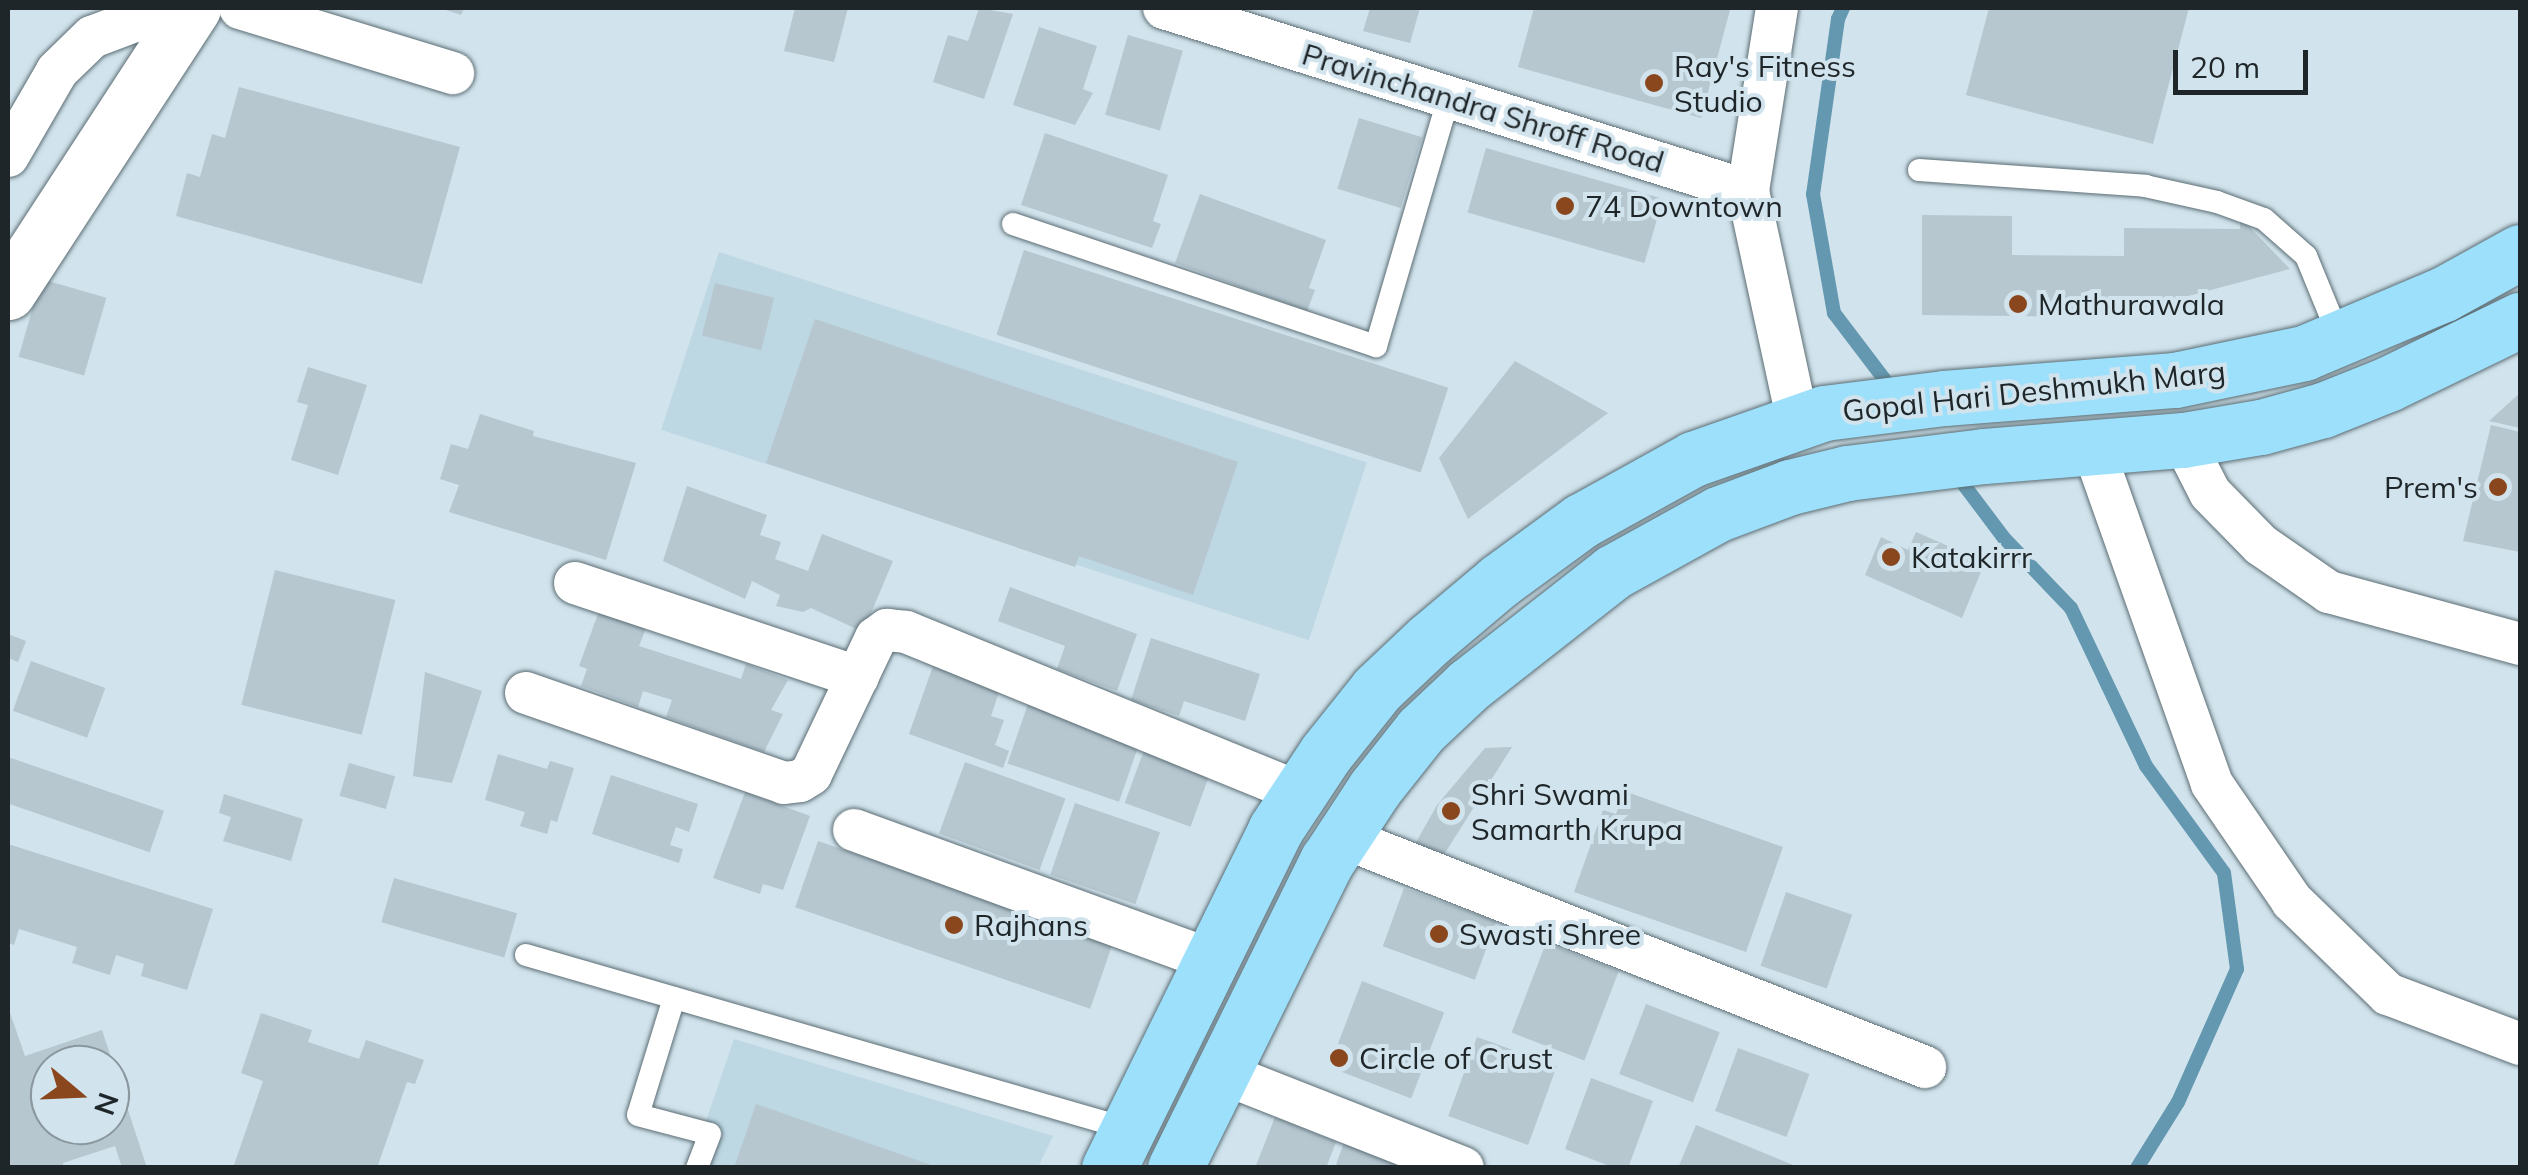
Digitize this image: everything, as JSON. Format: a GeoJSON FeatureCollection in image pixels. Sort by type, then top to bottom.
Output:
{"type":"FeatureCollection","features":[{"type":"Feature","properties":{"kind":"main road"},"geometry":{"type":"LineString","coordinates":[[8,292],[193,8]]}},
{"type":"Feature","properties":{"kind":"main road","name":"Gopal Hari Deshmukh Marg"},"geometry":{"type":"LineString","coordinates":[[1118,1148],[1276,830],[1300,793],[1377,689],[1498,581],[1581,521],[1693,459],[1811,418],[1944,398],[2175,380],[2248,368],[2340,339],[2444,294],[2520,252]]}},
{"type":"Feature","properties":{"kind":"main road","name":"Gopal Hari Deshmukh Marg"},"geometry":{"type":"LineString","coordinates":[[1175,1168],[1342,837],[1422,730],[1536,628],[1613,572],[1718,514],[1790,487],[1847,473],[1984,456],[2182,440],[2323,410],[2470,348],[2520,320]]}},
{"type":"Feature","properties":{"kind":"street"},"geometry":{"type":"LineString","coordinates":[[8,156],[57,71],[92,36],[169,8]]}},
{"type":"Feature","properties":{"kind":"street"},"geometry":{"type":"LineString","coordinates":[[240,8],[453,73]]}},
{"type":"Feature","properties":{"kind":"street","name":"Pravinchandra Shroff Road"},"geometry":{"type":"LineString","coordinates":[[1164,8],[1748,191]]}},
{"type":"Feature","properties":{"kind":"street"},"geometry":{"type":"LineString","coordinates":[[1778,8],[1748,191],[1811,418]]}},
{"type":"Feature","properties":{"kind":"street"},"geometry":{"type":"LineString","coordinates":[[2182,440],[2210,493],[2261,545],[2330,592],[2520,644]]}},
{"type":"Feature","properties":{"kind":"street"},"geometry":{"type":"LineString","coordinates":[[2093,448],[2212,784],[2292,901],[2388,994],[2520,1044]]}},
{"type":"Feature","properties":{"kind":"street"},"geometry":{"type":"LineString","coordinates":[[575,584],[858,677]]}},
{"type":"Feature","properties":{"kind":"street"},"geometry":{"type":"LineString","coordinates":[[526,694],[784,783],[800,781],[811,774],[876,638],[887,630],[906,632],[1300,793]]}},
{"type":"Feature","properties":{"kind":"street"},"geometry":{"type":"LineString","coordinates":[[854,830],[1212,960]]}},
{"type":"Feature","properties":{"kind":"street"},"geometry":{"type":"LineString","coordinates":[[1342,837],[1924,1067]]}},
{"type":"Feature","properties":{"kind":"street"},"geometry":{"type":"LineString","coordinates":[[1222,1073],[1463,1168]]}},
{"type":"Feature","properties":{"kind":"lane"},"geometry":{"type":"LineString","coordinates":[[1012,224],[1376,346],[1450,97]]}},
{"type":"Feature","properties":{"kind":"lane"},"geometry":{"type":"LineString","coordinates":[[1919,170],[2145,186],[2217,202],[2264,220],[2306,256],[2340,339]]}},
{"type":"Feature","properties":{"kind":"lane"},"geometry":{"type":"LineString","coordinates":[[526,955],[674,998],[1118,1148]]}},
{"type":"Feature","properties":{"kind":"lane"},"geometry":{"type":"LineString","coordinates":[[674,998],[638,1115],[710,1134],[697,1168]]}},
{"type":"Feature","properties":{"kind":"shaded area"},"geometry":{"type":"Polygon","coordinates":[[[719,252],[1367,462],[1309,640],[661,430],[719,252]]]}},
{"type":"Feature","properties":{"kind":"shaded area"},"geometry":{"type":"Polygon","coordinates":[[[734,1039],[1053,1136],[1038,1167],[690,1168],[734,1039]]]}},
{"type":"Feature","properties":{"kind":"building"},"geometry":{"type":"Polygon","coordinates":[[[440,8],[464,8],[461,15],[440,8]]]}},
{"type":"Feature","properties":{"kind":"building"},"geometry":{"type":"Polygon","coordinates":[[[795,8],[848,8],[834,62],[784,51],[795,8]]]}},
{"type":"Feature","properties":{"kind":"building"},"geometry":{"type":"Polygon","coordinates":[[[979,8],[1013,14],[984,99],[933,82],[948,35],[968,41],[979,8]]]}},
{"type":"Feature","properties":{"kind":"building"},"geometry":{"type":"Polygon","coordinates":[[[1370,8],[1420,8],[1410,43],[1363,31],[1370,8]]]}},
{"type":"Feature","properties":{"kind":"building"},"geometry":{"type":"Polygon","coordinates":[[[1534,8],[1730,10],[1701,118],[1518,67],[1534,8]]]}},
{"type":"Feature","properties":{"kind":"building"},"geometry":{"type":"Polygon","coordinates":[[[1989,8],[2189,8],[2153,144],[1966,95],[1989,8]]]}},
{"type":"Feature","properties":{"kind":"building"},"geometry":{"type":"Polygon","coordinates":[[[1039,27],[1097,46],[1083,89],[1093,93],[1075,125],[1013,105],[1039,27]]]}},
{"type":"Feature","properties":{"kind":"building"},"geometry":{"type":"Polygon","coordinates":[[[1128,35],[1183,51],[1160,130],[1105,115],[1128,35]]]}},
{"type":"Feature","properties":{"kind":"building"},"geometry":{"type":"Polygon","coordinates":[[[239,87],[460,147],[422,284],[176,216],[187,173],[200,177],[212,134],[225,138],[239,87]]]}},
{"type":"Feature","properties":{"kind":"building"},"geometry":{"type":"Polygon","coordinates":[[[1359,118],[1422,137],[1400,208],[1337,189],[1359,118]]]}},
{"type":"Feature","properties":{"kind":"building"},"geometry":{"type":"Polygon","coordinates":[[[1045,133],[1168,175],[1153,221],[1161,224],[1152,248],[1021,205],[1045,133]]]}},
{"type":"Feature","properties":{"kind":"building","name":"74 Downtown"},"geometry":{"type":"Polygon","coordinates":[[[1486,148],[1663,199],[1644,263],[1468,212],[1486,148]]]}},
{"type":"Feature","properties":{"kind":"building"},"geometry":{"type":"Polygon","coordinates":[[[1200,194],[1326,240],[1309,288],[1315,290],[1307,311],[1175,263],[1200,194]]]}},
{"type":"Feature","properties":{"kind":"building"},"geometry":{"type":"Polygon","coordinates":[[[1922,215],[2012,216],[2012,255],[2124,256],[2124,228],[2240,229],[2240,217],[2290,269],[2109,317],[1922,315],[1922,215]]]}},
{"type":"Feature","properties":{"kind":"building"},"geometry":{"type":"Polygon","coordinates":[[[1024,250],[1448,388],[1421,472],[996,335],[1024,250]]]}},
{"type":"Feature","properties":{"kind":"building"},"geometry":{"type":"Polygon","coordinates":[[[41,279],[106,298],[84,376],[19,357],[41,279]]]}},
{"type":"Feature","properties":{"kind":"building"},"geometry":{"type":"Polygon","coordinates":[[[715,283],[774,298],[761,350],[702,335],[715,283]]]}},
{"type":"Feature","properties":{"kind":"building"},"geometry":{"type":"Polygon","coordinates":[[[815,319],[1238,462],[1193,595],[1079,556],[1075,567],[766,463],[815,319]]]}},
{"type":"Feature","properties":{"kind":"building"},"geometry":{"type":"Polygon","coordinates":[[[1515,361],[1608,413],[1468,519],[1439,458],[1515,361]]]}},
{"type":"Feature","properties":{"kind":"building"},"geometry":{"type":"Polygon","coordinates":[[[308,367],[367,385],[338,475],[291,460],[308,405],[297,402],[308,367]]]}},
{"type":"Feature","properties":{"kind":"building"},"geometry":{"type":"Polygon","coordinates":[[[2520,393],[2520,428],[2489,421],[2520,393]]]}},
{"type":"Feature","properties":{"kind":"building"},"geometry":{"type":"Polygon","coordinates":[[[480,414],[534,431],[533,436],[636,463],[606,560],[449,512],[459,485],[440,479],[451,444],[468,449],[480,414]]]}},
{"type":"Feature","properties":{"kind":"building","name":"Prem's"},"geometry":{"type":"Polygon","coordinates":[[[2491,425],[2520,432],[2520,552],[2463,541],[2491,425]]]}},
{"type":"Feature","properties":{"kind":"building"},"geometry":{"type":"Polygon","coordinates":[[[687,486],[767,515],[760,535],[781,542],[775,559],[808,571],[822,534],[893,561],[863,632],[811,608],[803,612],[776,606],[780,595],[752,581],[745,599],[663,561],[687,486]]]}},
{"type":"Feature","properties":{"kind":"building"},"geometry":{"type":"Polygon","coordinates":[[[1916,532],[1985,562],[1962,618],[1865,575],[1881,537],[1908,550],[1916,532]]]}},
{"type":"Feature","properties":{"kind":"building"},"geometry":{"type":"Polygon","coordinates":[[[275,570],[395,600],[362,735],[241,705],[275,570]]]}},
{"type":"Feature","properties":{"kind":"building"},"geometry":{"type":"Polygon","coordinates":[[[1010,587],[1137,634],[1117,691],[1057,669],[1065,646],[998,621],[1010,587]]]}},
{"type":"Feature","properties":{"kind":"building"},"geometry":{"type":"Polygon","coordinates":[[[599,611],[646,628],[639,646],[741,679],[746,664],[788,680],[771,710],[783,714],[764,752],[666,717],[672,700],[643,691],[638,707],[581,686],[587,669],[579,666],[599,611]]]}},
{"type":"Feature","properties":{"kind":"building"},"geometry":{"type":"Polygon","coordinates":[[[8,634],[26,641],[18,662],[8,658],[8,634]]]}},
{"type":"Feature","properties":{"kind":"building"},"geometry":{"type":"Polygon","coordinates":[[[1151,638],[1260,674],[1245,721],[1184,701],[1179,716],[1131,700],[1151,638]]]}},
{"type":"Feature","properties":{"kind":"building"},"geometry":{"type":"Polygon","coordinates":[[[31,661],[105,688],[87,738],[13,711],[31,661]]]}},
{"type":"Feature","properties":{"kind":"building"},"geometry":{"type":"Polygon","coordinates":[[[933,666],[1000,689],[991,716],[1004,720],[995,745],[1009,751],[1003,768],[909,734],[933,666]]]}},
{"type":"Feature","properties":{"kind":"building"},"geometry":{"type":"Polygon","coordinates":[[[425,672],[482,691],[452,783],[413,776],[425,672]]]}},
{"type":"Feature","properties":{"kind":"building"},"geometry":{"type":"Polygon","coordinates":[[[1029,701],[1141,739],[1119,802],[1008,763],[1029,701]]]}},
{"type":"Feature","properties":{"kind":"building"},"geometry":{"type":"Polygon","coordinates":[[[1148,739],[1214,763],[1191,827],[1125,803],[1148,739]]]}},
{"type":"Feature","properties":{"kind":"building","name":"Shri Swami Samarth Krupa"},"geometry":{"type":"Polygon","coordinates":[[[1512,747],[1438,864],[1410,853],[1437,805],[1485,748],[1512,747]]]}},
{"type":"Feature","properties":{"kind":"building"},"geometry":{"type":"Polygon","coordinates":[[[498,754],[547,769],[550,761],[574,768],[557,822],[551,820],[547,834],[520,826],[525,812],[485,800],[498,754]]]}},
{"type":"Feature","properties":{"kind":"building"},"geometry":{"type":"Polygon","coordinates":[[[8,757],[164,811],[150,852],[8,804],[8,757]]]}},
{"type":"Feature","properties":{"kind":"building"},"geometry":{"type":"Polygon","coordinates":[[[965,762],[1066,799],[1040,870],[939,833],[965,762]]]}},
{"type":"Feature","properties":{"kind":"building"},"geometry":{"type":"Polygon","coordinates":[[[349,763],[395,776],[386,809],[340,796],[349,763]]]}},
{"type":"Feature","properties":{"kind":"building"},"geometry":{"type":"Polygon","coordinates":[[[611,775],[698,804],[689,832],[676,827],[670,845],[683,849],[679,863],[592,834],[611,775]]]}},
{"type":"Feature","properties":{"kind":"building"},"geometry":{"type":"Polygon","coordinates":[[[1624,791],[1783,847],[1746,952],[1574,892],[1603,810],[1616,814],[1624,791]]]}},
{"type":"Feature","properties":{"kind":"building"},"geometry":{"type":"Polygon","coordinates":[[[745,792],[810,816],[783,890],[763,884],[760,894],[713,878],[745,792]]]}},
{"type":"Feature","properties":{"kind":"building"},"geometry":{"type":"Polygon","coordinates":[[[224,794],[303,819],[291,861],[223,841],[231,817],[219,813],[224,794]]]}},
{"type":"Feature","properties":{"kind":"building"},"geometry":{"type":"Polygon","coordinates":[[[1075,803],[1160,832],[1135,904],[1050,875],[1075,803]]]}},
{"type":"Feature","properties":{"kind":"building","name":"Rajhans"},"geometry":{"type":"Polygon","coordinates":[[[818,841],[1113,943],[1090,1009],[795,907],[818,841]]]}},
{"type":"Feature","properties":{"kind":"building"},"geometry":{"type":"Polygon","coordinates":[[[8,844],[213,909],[187,990],[141,976],[144,964],[116,955],[110,975],[72,963],[77,947],[19,929],[14,945],[8,943],[8,844]]]}},
{"type":"Feature","properties":{"kind":"building"},"geometry":{"type":"Polygon","coordinates":[[[394,878],[517,913],[504,957],[381,922],[394,878]]]}},
{"type":"Feature","properties":{"kind":"building","name":"Swasti Shree"},"geometry":{"type":"Polygon","coordinates":[[[1404,888],[1496,922],[1475,980],[1383,946],[1404,888]]]}},
{"type":"Feature","properties":{"kind":"building"},"geometry":{"type":"Polygon","coordinates":[[[1786,892],[1852,915],[1827,989],[1761,966],[1786,892]]]}},
{"type":"Feature","properties":{"kind":"building"},"geometry":{"type":"Polygon","coordinates":[[[1546,943],[1619,971],[1584,1061],[1512,1033],[1546,943]]]}},
{"type":"Feature","properties":{"kind":"building"},"geometry":{"type":"Polygon","coordinates":[[[1362,981],[1444,1013],[1411,1098],[1329,1067],[1362,981]]]}},
{"type":"Feature","properties":{"kind":"building"},"geometry":{"type":"Polygon","coordinates":[[[1646,1004],[1720,1032],[1693,1102],[1619,1074],[1646,1004]]]}},
{"type":"Feature","properties":{"kind":"building"},"geometry":{"type":"Polygon","coordinates":[[[8,1007],[25,1056],[30,1054],[30,1145],[130,1145],[130,1116],[147,1168],[122,1168],[115,1146],[63,1163],[64,1168],[8,1168],[8,1007]]]}},
{"type":"Feature","properties":{"kind":"building"},"geometry":{"type":"Polygon","coordinates":[[[261,1013],[312,1030],[308,1042],[359,1059],[366,1040],[424,1060],[415,1084],[407,1082],[377,1168],[233,1168],[263,1081],[241,1073],[261,1013]]]}},
{"type":"Feature","properties":{"kind":"building"},"geometry":{"type":"Polygon","coordinates":[[[102,1030],[107,1045],[58,1045],[102,1030]]]}},
{"type":"Feature","properties":{"kind":"building"},"geometry":{"type":"Polygon","coordinates":[[[1477,1037],[1557,1066],[1528,1145],[1448,1116],[1477,1037]]]}},
{"type":"Feature","properties":{"kind":"building"},"geometry":{"type":"Polygon","coordinates":[[[1738,1048],[1809,1074],[1787,1137],[1715,1111],[1738,1048]]]}},
{"type":"Feature","properties":{"kind":"building"},"geometry":{"type":"Polygon","coordinates":[[[1591,1078],[1653,1101],[1628,1168],[1615,1168],[1565,1149],[1591,1078]]]}},
{"type":"Feature","properties":{"kind":"building"},"geometry":{"type":"Polygon","coordinates":[[[756,1104],[937,1167],[937,1168],[734,1168],[756,1104]]]}},
{"type":"Feature","properties":{"kind":"building"},"geometry":{"type":"Polygon","coordinates":[[[1275,1117],[1336,1142],[1326,1168],[1255,1168],[1275,1117]]]}},
{"type":"Feature","properties":{"kind":"building"},"geometry":{"type":"Polygon","coordinates":[[[1696,1125],[1798,1167],[1798,1168],[1678,1168],[1696,1125]]]}},
{"type":"Feature","properties":{"kind":"building"},"geometry":{"type":"Polygon","coordinates":[[[1344,1142],[1411,1168],[1335,1168],[1344,1142]]]}},
{"type":"Feature","properties":{"kind":"waterway"},"geometry":{"type":"LineString","coordinates":[[1843,8],[1838,19],[1813,194],[1834,313],[1894,392]]}},
{"type":"Feature","properties":{"kind":"waterway"},"geometry":{"type":"LineString","coordinates":[[1955,473],[2004,538],[2071,608],[2146,766],[2224,873],[2237,969],[2178,1102],[2137,1168]]}},
{"type":"Feature","properties":{"kind":"place","name":"Ray's Fitness Studio"},"geometry":{"type":"Point","coordinates":[1654,83]}},
{"type":"Feature","properties":{"kind":"place","name":"74 Downtown"},"geometry":{"type":"Point","coordinates":[1565,206]}},
{"type":"Feature","properties":{"kind":"place","name":"Mathurawala"},"geometry":{"type":"Point","coordinates":[2018,304]}},
{"type":"Feature","properties":{"kind":"place","name":"Prem's"},"geometry":{"type":"Point","coordinates":[2498,487]}},
{"type":"Feature","properties":{"kind":"place","name":"Katakirrr"},"geometry":{"type":"Point","coordinates":[1891,557]}},
{"type":"Feature","properties":{"kind":"place","name":"Shri Swami Samarth Krupa"},"geometry":{"type":"Point","coordinates":[1451,811]}},
{"type":"Feature","properties":{"kind":"place","name":"Rajhans"},"geometry":{"type":"Point","coordinates":[954,925]}},
{"type":"Feature","properties":{"kind":"place","name":"Swasti Shree"},"geometry":{"type":"Point","coordinates":[1439,934]}},
{"type":"Feature","properties":{"kind":"place","name":"Circle of Crust"},"geometry":{"type":"Point","coordinates":[1339,1058]}}]}
